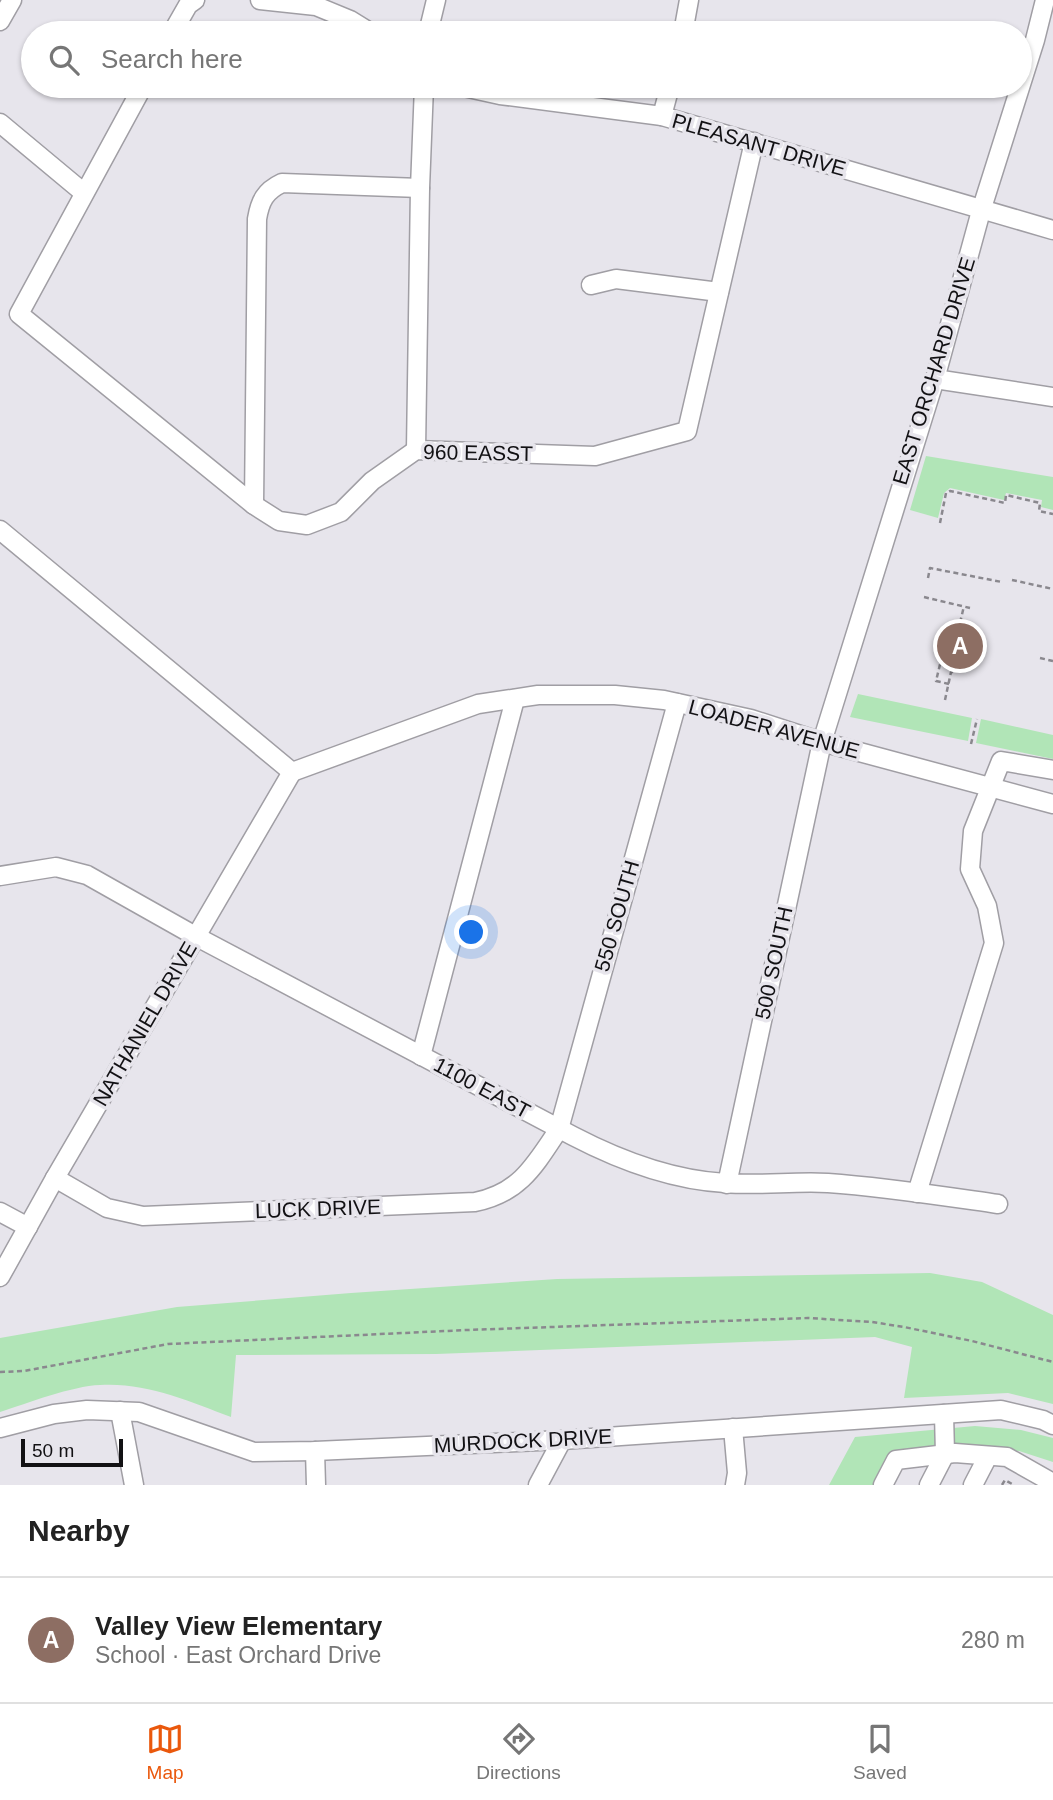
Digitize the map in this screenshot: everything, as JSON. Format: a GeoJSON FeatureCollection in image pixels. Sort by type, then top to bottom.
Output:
{"type":"FeatureCollection","features":[{"type":"Feature","properties":{"kind":"street"},"geometry":{"type":"LineString","coordinates":[[0,21],[12,0]]}},
{"type":"Feature","properties":{"kind":"street"},"geometry":{"type":"LineString","coordinates":[[179,21],[188,5],[195,0]]}},
{"type":"Feature","properties":{"kind":"street"},"geometry":{"type":"LineString","coordinates":[[260,0],[316,6],[352,21]]}},
{"type":"Feature","properties":{"kind":"street"},"geometry":{"type":"LineString","coordinates":[[431,21],[436,0]]}},
{"type":"Feature","properties":{"kind":"street"},"geometry":{"type":"LineString","coordinates":[[686,21],[690,0]]}},
{"type":"Feature","properties":{"kind":"street","name":"EAST ORCHARD DRIVE"},"geometry":{"type":"LineString","coordinates":[[1032,74],[1044,42],[1045,0]]}},
{"type":"Feature","properties":{"kind":"street"},"geometry":{"type":"LineString","coordinates":[[0,123],[84,193],[136,98]]}},
{"type":"Feature","properties":{"kind":"street"},"geometry":{"type":"LineString","coordinates":[[416,450],[424,98]]}},
{"type":"Feature","properties":{"kind":"street","name":"PLEASANT DRIVE"},"geometry":{"type":"LineString","coordinates":[[523,98],[662,116],[1053,230]]}},
{"type":"Feature","properties":{"kind":"street"},"geometry":{"type":"LineString","coordinates":[[662,116],[667,98]]}},
{"type":"Feature","properties":{"kind":"street","name":"EAST ORCHARD DRIVE"},"geometry":{"type":"LineString","coordinates":[[822,742],[935,379],[981,211],[1023,98]]}},
{"type":"Feature","properties":{"kind":"street"},"geometry":{"type":"LineString","coordinates":[[591,285],[616,279],[719,292],[754,142]]}},
{"type":"Feature","properties":{"kind":"street"},"geometry":{"type":"LineString","coordinates":[[254,505],[257,219],[263,196],[272,187],[282,183],[420,188]]}},
{"type":"Feature","properties":{"kind":"street","name":"960 EASST"},"geometry":{"type":"LineString","coordinates":[[84,193],[19,314],[254,505],[279,521],[307,526],[341,512],[372,481],[416,450],[595,456],[687,431],[719,292]]}},
{"type":"Feature","properties":{"kind":"street"},"geometry":{"type":"LineString","coordinates":[[935,379],[1053,397]]}},
{"type":"Feature","properties":{"kind":"street"},"geometry":{"type":"LineString","coordinates":[[0,530],[292,772]]}},
{"type":"Feature","properties":{"kind":"street","name":"LOADER AVENUE"},"geometry":{"type":"LineString","coordinates":[[292,772],[478,704],[579,694],[615,695],[677,703],[751,719],[822,742],[1053,804]]}},
{"type":"Feature","properties":{"kind":"street"},"geometry":{"type":"LineString","coordinates":[[421,1056],[515,699]]}},
{"type":"Feature","properties":{"kind":"street","name":"550 SOUTH"},"geometry":{"type":"LineString","coordinates":[[559,1129],[677,703]]}},
{"type":"Feature","properties":{"kind":"street","name":"500 SOUTH"},"geometry":{"type":"LineString","coordinates":[[727,1184],[822,742]]}},
{"type":"Feature","properties":{"kind":"street"},"geometry":{"type":"LineString","coordinates":[[917,1193],[994,943],[987,906],[970,869],[973,831],[1001,761],[1053,770]]}},
{"type":"Feature","properties":{"kind":"street","name":"NATHANIEL DRIVE"},"geometry":{"type":"LineString","coordinates":[[0,1277],[292,772]]}},
{"type":"Feature","properties":{"kind":"street","name":"1100 EAST"},"geometry":{"type":"LineString","coordinates":[[0,876],[57,867],[87,874],[197,937],[559,1129],[607,1154],[646,1168],[694,1180],[727,1184],[825,1183],[998,1204]]}},
{"type":"Feature","properties":{"kind":"street","name":"LUCK DRIVE"},"geometry":{"type":"LineString","coordinates":[[55,1178],[107,1208],[143,1216],[475,1202],[502,1194],[516,1186],[530,1172],[559,1129]]}},
{"type":"Feature","properties":{"kind":"street"},"geometry":{"type":"LineString","coordinates":[[0,1212],[28,1227]]}},
{"type":"Feature","properties":{"kind":"street","name":"MURDOCK DRIVE"},"geometry":{"type":"LineString","coordinates":[[0,1428],[54,1414],[87,1410],[139,1412],[254,1452],[562,1440],[1001,1410],[1053,1425]]}},
{"type":"Feature","properties":{"kind":"street"},"geometry":{"type":"LineString","coordinates":[[120,1411],[134,1485]]}},
{"type":"Feature","properties":{"kind":"street"},"geometry":{"type":"LineString","coordinates":[[929,1485],[945,1454],[944,1414]]}},
{"type":"Feature","properties":{"kind":"street"},"geometry":{"type":"LineString","coordinates":[[733,1428],[737,1474],[735,1485]]}},
{"type":"Feature","properties":{"kind":"street"},"geometry":{"type":"LineString","coordinates":[[538,1485],[562,1440]]}},
{"type":"Feature","properties":{"kind":"street"},"geometry":{"type":"LineString","coordinates":[[315,1451],[316,1485]]}},
{"type":"Feature","properties":{"kind":"street"},"geometry":{"type":"LineString","coordinates":[[883,1485],[896,1460],[945,1454],[1007,1457],[1053,1483]]}},
{"type":"Feature","properties":{"kind":"street"},"geometry":{"type":"LineString","coordinates":[[973,1485],[988,1456]]}},
{"type":"Feature","properties":{"kind":"path"},"geometry":{"type":"LineString","coordinates":[[940,523],[946,493],[950,491],[1005,503],[1006,495],[1040,503],[1039,511],[1053,514]]}},
{"type":"Feature","properties":{"kind":"path"},"geometry":{"type":"LineString","coordinates":[[928,578],[930,568],[1002,582]]}},
{"type":"Feature","properties":{"kind":"path"},"geometry":{"type":"LineString","coordinates":[[1012,580],[1053,589]]}},
{"type":"Feature","properties":{"kind":"path"},"geometry":{"type":"LineString","coordinates":[[924,597],[970,608]]}},
{"type":"Feature","properties":{"kind":"path"},"geometry":{"type":"LineString","coordinates":[[957,667],[950,665],[964,607]]}},
{"type":"Feature","properties":{"kind":"path"},"geometry":{"type":"LineString","coordinates":[[949,684],[936,681],[943,652],[953,654]]}},
{"type":"Feature","properties":{"kind":"path"},"geometry":{"type":"LineString","coordinates":[[1040,658],[1053,661]]}},
{"type":"Feature","properties":{"kind":"path"},"geometry":{"type":"LineString","coordinates":[[945,700],[951,672],[956,672]]}},
{"type":"Feature","properties":{"kind":"path"},"geometry":{"type":"LineString","coordinates":[[971,744],[977,719]]}},
{"type":"Feature","properties":{"kind":"path"},"geometry":{"type":"LineString","coordinates":[[0,1373],[24,1371],[167,1344],[808,1318],[904,1327],[1053,1362]]}},
{"type":"Feature","properties":{"kind":"path"},"geometry":{"type":"LineString","coordinates":[[1002,1485],[1004,1480],[1014,1485]]}},
{"type":"Feature","properties":{"kind":"green space"},"geometry":{"type":"Polygon","coordinates":[[[926,456],[1053,477],[1053,510],[1041,507],[1042,500],[1006,493],[1004,500],[950,488],[944,493],[938,518],[910,510],[926,456]]]}},
{"type":"Feature","properties":{"kind":"green space"},"geometry":{"type":"Polygon","coordinates":[[[858,694],[972,718],[968,741],[850,717],[858,694]]]}},
{"type":"Feature","properties":{"kind":"green space"},"geometry":{"type":"Polygon","coordinates":[[[981,719],[1053,735],[1053,759],[976,743],[981,719]]]}},
{"type":"Feature","properties":{"kind":"green space"},"geometry":{"type":"Polygon","coordinates":[[[930,1273],[982,1282],[1053,1315],[1053,1404],[1008,1393],[904,1398],[912,1347],[875,1337],[436,1354],[236,1355],[231,1417],[167,1394],[117,1385],[76,1388],[0,1412],[0,1338],[177,1307],[557,1279],[930,1273]]]}},
{"type":"Feature","properties":{"kind":"green space"},"geometry":{"type":"Polygon","coordinates":[[[975,1426],[1021,1430],[1053,1438],[1053,1462],[1019,1451],[894,1452],[875,1485],[829,1485],[855,1437],[975,1426]]]}},
{"type":"Feature","properties":{"kind":"place","name":"Valley View Elementary"},"geometry":{"type":"Point","coordinates":[960,646]}}]}
